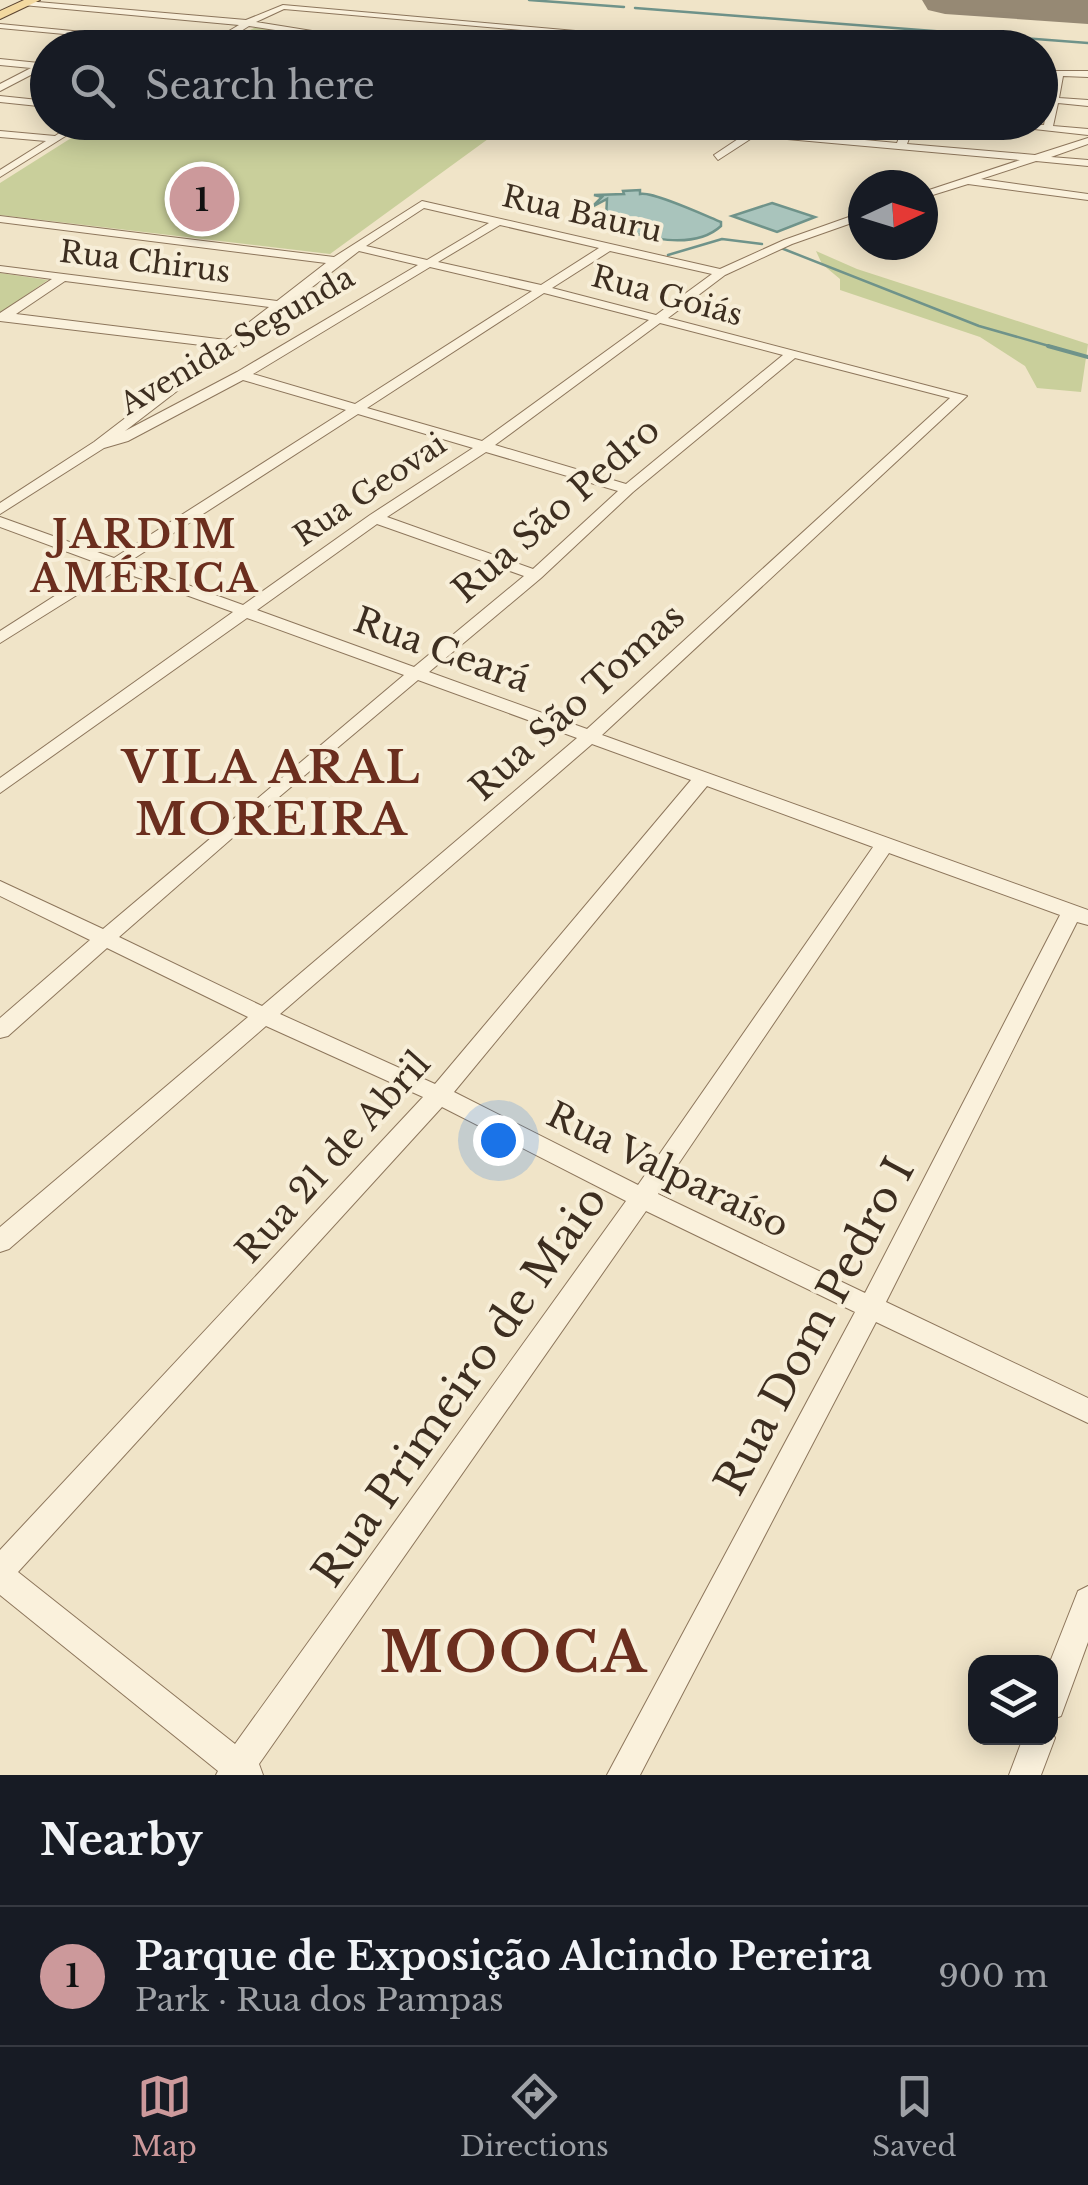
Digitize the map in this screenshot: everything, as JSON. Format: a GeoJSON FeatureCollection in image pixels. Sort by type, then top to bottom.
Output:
{"type":"FeatureCollection","features":[{"type":"Feature","properties":{"kind":"main road"},"geometry":{"type":"LineString","coordinates":[[0,4],[8,0]]}},
{"type":"Feature","properties":{"kind":"main road"},"geometry":{"type":"LineString","coordinates":[[0,15],[26,1]]}},
{"type":"Feature","properties":{"kind":"street"},"geometry":{"type":"LineString","coordinates":[[124,20],[162,0]]}},
{"type":"Feature","properties":{"kind":"street"},"geometry":{"type":"LineString","coordinates":[[26,1],[298,30]]}},
{"type":"Feature","properties":{"kind":"street"},"geometry":{"type":"LineString","coordinates":[[234,30],[276,8],[295,7],[544,30]]}},
{"type":"Feature","properties":{"kind":"street"},"geometry":{"type":"LineString","coordinates":[[0,26],[43,30]]}},
{"type":"Feature","properties":{"kind":"street"},"geometry":{"type":"LineString","coordinates":[[106,30],[110,28]]}},
{"type":"Feature","properties":{"kind":"street"},"geometry":{"type":"LineString","coordinates":[[0,65],[30,66]]}},
{"type":"Feature","properties":{"kind":"street"},"geometry":{"type":"LineString","coordinates":[[0,88],[30,73]]}},
{"type":"Feature","properties":{"kind":"street"},"geometry":{"type":"LineString","coordinates":[[1058,76],[1088,74]]}},
{"type":"Feature","properties":{"kind":"street"},"geometry":{"type":"LineString","coordinates":[[0,99],[30,102]]}},
{"type":"Feature","properties":{"kind":"street"},"geometry":{"type":"LineString","coordinates":[[1058,100],[1088,103]]}},
{"type":"Feature","properties":{"kind":"street"},"geometry":{"type":"LineString","coordinates":[[1058,129],[1088,132]]}},
{"type":"Feature","properties":{"kind":"street"},"geometry":{"type":"LineString","coordinates":[[0,134],[30,137]]}},
{"type":"Feature","properties":{"kind":"street"},"geometry":{"type":"LineString","coordinates":[[0,174],[55,140]]}},
{"type":"Feature","properties":{"kind":"street"},"geometry":{"type":"LineString","coordinates":[[718,157],[743,140]]}},
{"type":"Feature","properties":{"kind":"street"},"geometry":{"type":"LineString","coordinates":[[815,140],[1088,163]]}},
{"type":"Feature","properties":{"kind":"street"},"geometry":{"type":"LineString","coordinates":[[900,148],[903,140]]}},
{"type":"Feature","properties":{"kind":"street"},"geometry":{"type":"LineString","coordinates":[[938,190],[1088,141]]}},
{"type":"Feature","properties":{"kind":"street"},"geometry":{"type":"LineString","coordinates":[[966,180],[1088,197]]}},
{"type":"Feature","properties":{"kind":"street","name":"Rua Bauru"},"geometry":{"type":"LineString","coordinates":[[360,248],[414,206],[432,204],[721,272]]}},
{"type":"Feature","properties":{"kind":"street"},"geometry":{"type":"LineString","coordinates":[[0,219],[336,261]]}},
{"type":"Feature","properties":{"kind":"street","name":"Avenida Segunda"},"geometry":{"type":"LineString","coordinates":[[3,504],[98,445],[123,438],[242,376],[502,220]]}},
{"type":"Feature","properties":{"kind":"street","name":"Rua Geovai"},"geometry":{"type":"LineString","coordinates":[[0,788],[375,518],[485,446],[721,272],[848,220]]}},
{"type":"Feature","properties":{"kind":"street"},"geometry":{"type":"LineString","coordinates":[[0,638],[610,246]]}},
{"type":"Feature","properties":{"kind":"street"},"geometry":{"type":"LineString","coordinates":[[98,445],[336,261],[360,248]]}},
{"type":"Feature","properties":{"kind":"street","name":"Rua Goiás"},"geometry":{"type":"LineString","coordinates":[[360,248],[545,290],[960,396]]}},
{"type":"Feature","properties":{"kind":"street","name":"Rua Chirus"},"geometry":{"type":"LineString","coordinates":[[0,269],[282,305]]}},
{"type":"Feature","properties":{"kind":"street"},"geometry":{"type":"LineString","coordinates":[[2,318],[64,276]]}},
{"type":"Feature","properties":{"kind":"street"},"geometry":{"type":"LineString","coordinates":[[2,318],[228,344]]}},
{"type":"Feature","properties":{"kind":"street","name":"Rua São Pedro"},"geometry":{"type":"LineString","coordinates":[[0,1030],[415,673],[535,576],[628,489],[792,354]]}},
{"type":"Feature","properties":{"kind":"street"},"geometry":{"type":"LineString","coordinates":[[242,376],[628,489]]}},
{"type":"Feature","properties":{"kind":"street","name":"Rua São Tomas"},"geometry":{"type":"LineString","coordinates":[[0,1242],[587,739],[960,396]]}},
{"type":"Feature","properties":{"kind":"street"},"geometry":{"type":"LineString","coordinates":[[375,518],[535,576]]}},
{"type":"Feature","properties":{"kind":"street","name":"Rua Ceará"},"geometry":{"type":"LineString","coordinates":[[0,522],[587,739],[704,777],[1080,915]]}},
{"type":"Feature","properties":{"kind":"street","name":"Rua 21 de Abril"},"geometry":{"type":"LineString","coordinates":[[0,1573],[439,1094],[704,777]]}},
{"type":"Feature","properties":{"kind":"street","name":"Rua Primeiro de Maio"},"geometry":{"type":"LineString","coordinates":[[240,1772],[885,844]]}},
{"type":"Feature","properties":{"kind":"street","name":"Rua Valparaíso"},"geometry":{"type":"LineString","coordinates":[[0,888],[266,1017],[439,1094],[642,1198],[1088,1411]]}},
{"type":"Feature","properties":{"kind":"street","name":"Rua Dom Pedro I"},"geometry":{"type":"LineString","coordinates":[[623,1775],[1080,915]]}},
{"type":"Feature","properties":{"kind":"street"},"geometry":{"type":"LineString","coordinates":[[0,1573],[240,1772]]}},
{"type":"Feature","properties":{"kind":"street"},"geometry":{"type":"LineString","coordinates":[[1058,1683],[1088,1601]]}},
{"type":"Feature","properties":{"kind":"street"},"geometry":{"type":"LineString","coordinates":[[1025,1775],[1036,1745]]}},
{"type":"Feature","properties":{"kind":"green space"},"geometry":{"type":"Polygon","coordinates":[[[258,26],[284,30],[250,30],[258,26]]]}},
{"type":"Feature","properties":{"kind":"green space"},"geometry":{"type":"Polygon","coordinates":[[[68,140],[487,140],[330,254],[0,215],[0,183],[68,140]]]}},
{"type":"Feature","properties":{"kind":"green space"},"geometry":{"type":"Polygon","coordinates":[[[816,251],[857,269],[1088,344],[1081,392],[1037,388],[1025,366],[980,337],[840,290],[840,279],[822,264],[816,251]]]}},
{"type":"Feature","properties":{"kind":"green space"},"geometry":{"type":"Polygon","coordinates":[[[0,273],[48,280],[0,313],[0,273]]]}},
{"type":"Feature","properties":{"kind":"water"},"geometry":{"type":"Polygon","coordinates":[[[640,190],[640,194],[721,222],[721,226],[697,238],[652,238],[606,218],[607,199],[592,207],[602,197],[594,195],[640,190]]]}},
{"type":"Feature","properties":{"kind":"water"},"geometry":{"type":"Polygon","coordinates":[[[772,203],[815,217],[777,232],[732,216],[772,203]]]}},
{"type":"Feature","properties":{"kind":"waterway"},"geometry":{"type":"LineString","coordinates":[[529,0],[624,7]]}},
{"type":"Feature","properties":{"kind":"waterway"},"geometry":{"type":"LineString","coordinates":[[635,8],[920,30]]}},
{"type":"Feature","properties":{"kind":"waterway"},"geometry":{"type":"LineString","coordinates":[[1058,41],[1088,43]]}},
{"type":"Feature","properties":{"kind":"waterway"},"geometry":{"type":"LineString","coordinates":[[668,255],[722,239],[762,244]]}},
{"type":"Feature","properties":{"kind":"waterway"},"geometry":{"type":"LineString","coordinates":[[781,248],[979,326],[1056,348]]}},
{"type":"Feature","properties":{"kind":"waterway"},"geometry":{"type":"LineString","coordinates":[[1048,346],[1088,357]]}},
{"type":"Feature","properties":{"kind":"taxiway"},"geometry":{"type":"LineString","coordinates":[[973,2],[991,0]]}},
{"type":"Feature","properties":{"kind":"runway"},"geometry":{"type":"LineString","coordinates":[[945,0],[1088,10]]}},
{"type":"Feature","properties":{"kind":"place","name":"Parque de Exposição Alcindo Pereira"},"geometry":{"type":"Point","coordinates":[202,199]}},
{"type":"Feature","properties":{"kind":"district","name":"JARDIM AMÉRICA"},"geometry":{"type":"Point","coordinates":[145,557]}},
{"type":"Feature","properties":{"kind":"district","name":"VILA ARAL MOREIRA"},"geometry":{"type":"Point","coordinates":[272,793]}},
{"type":"Feature","properties":{"kind":"district","name":"MOOCA"},"geometry":{"type":"Point","coordinates":[514,1653]}}]}
